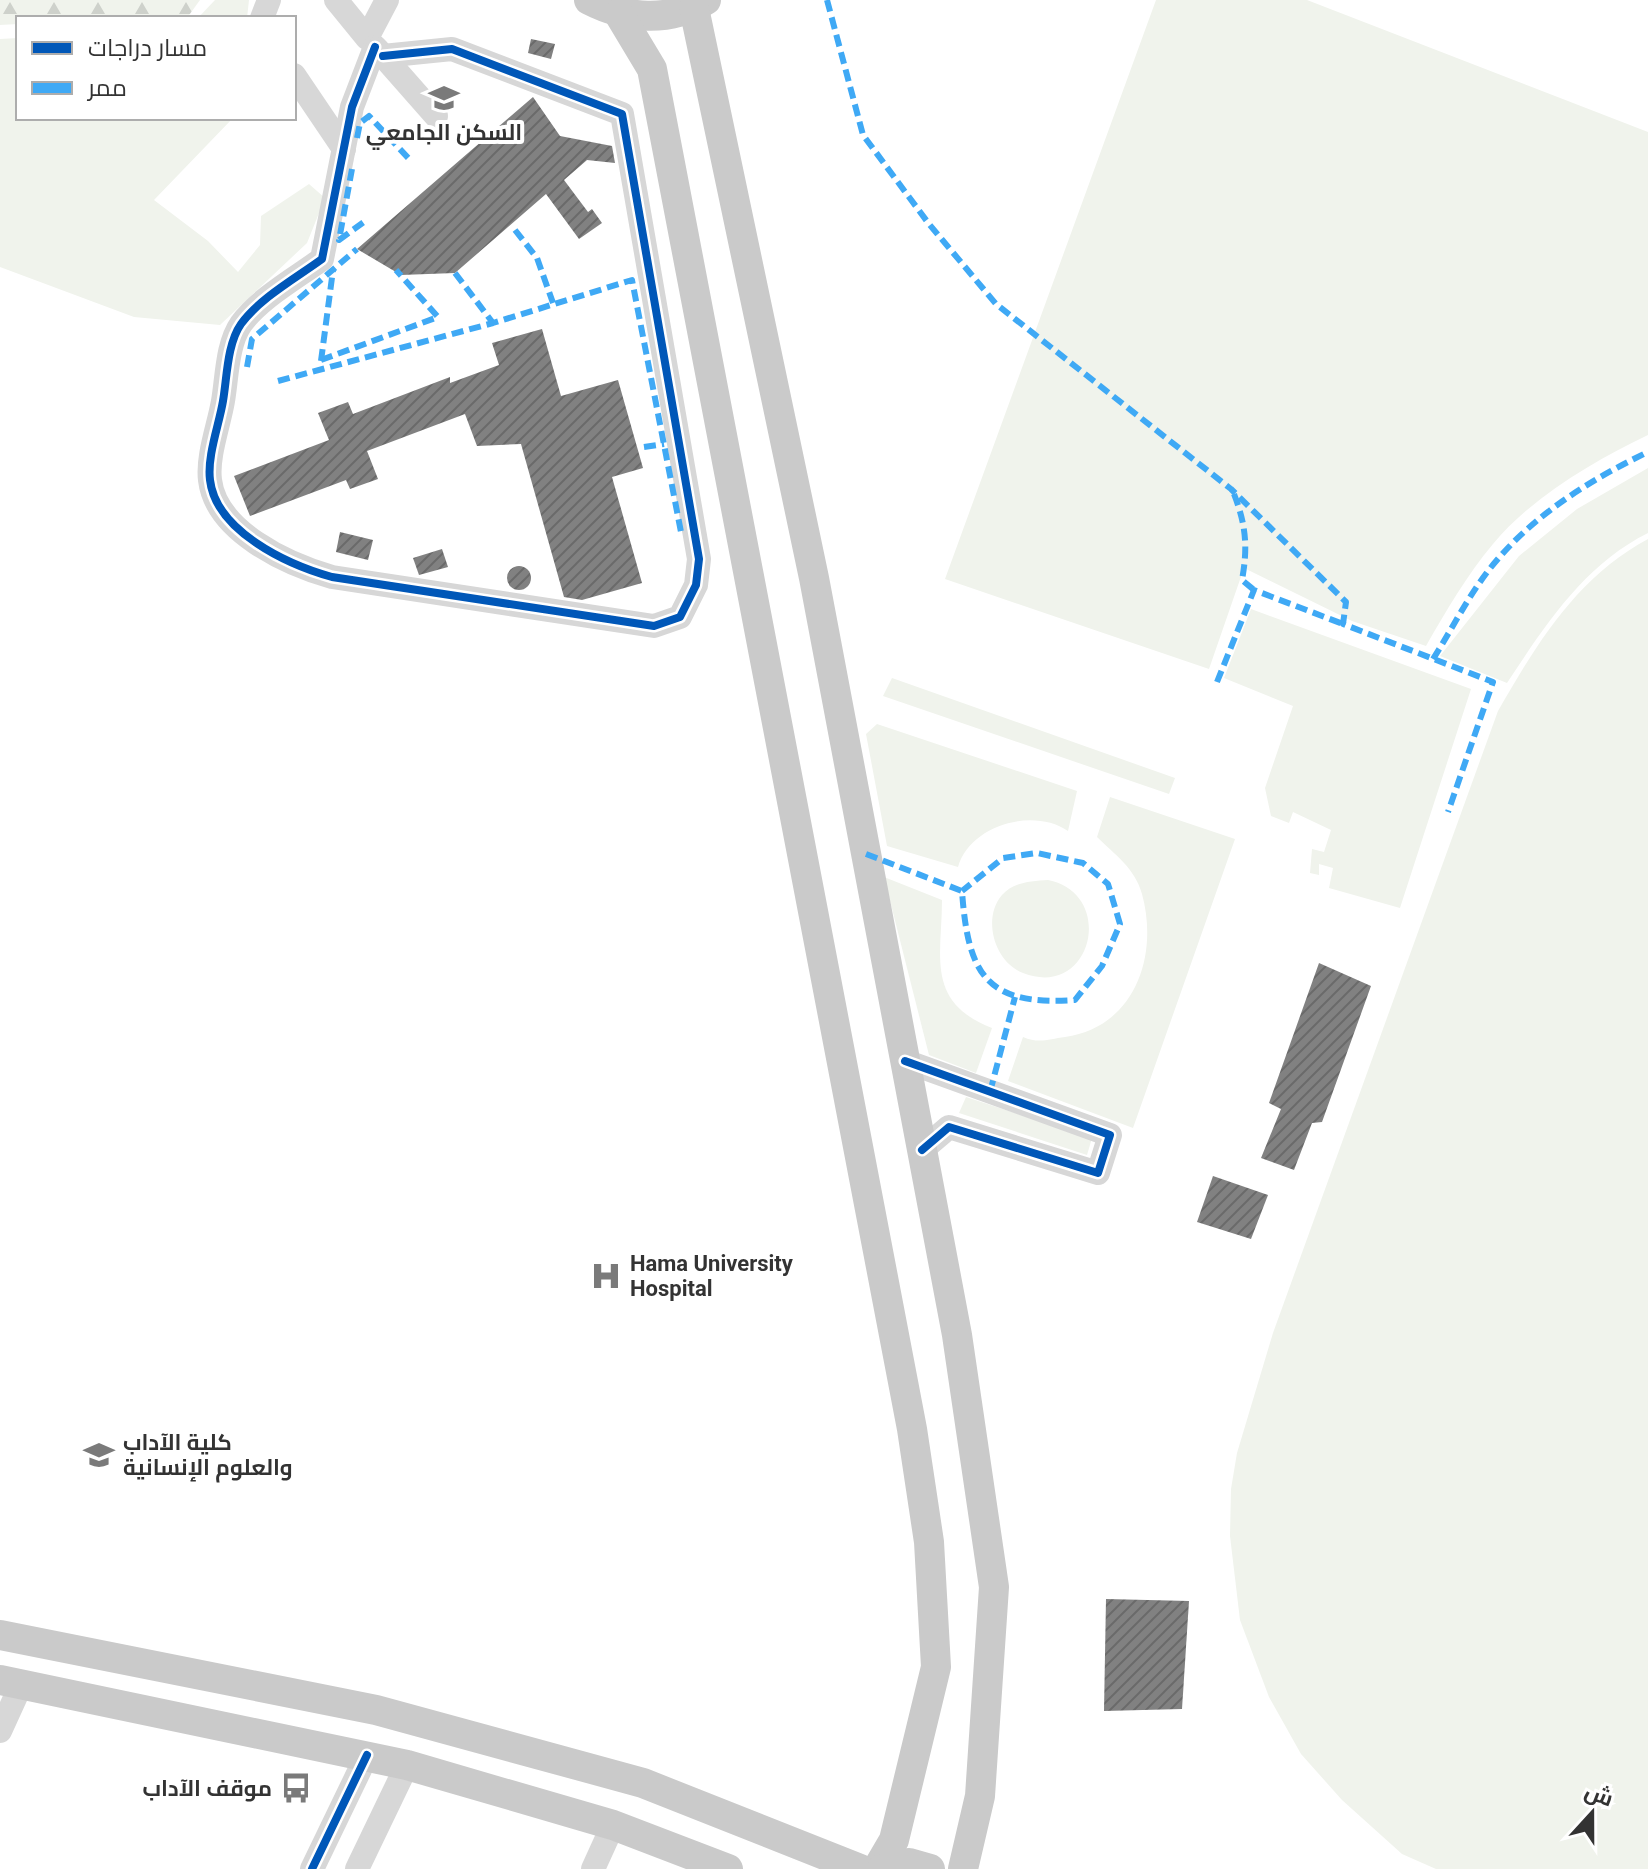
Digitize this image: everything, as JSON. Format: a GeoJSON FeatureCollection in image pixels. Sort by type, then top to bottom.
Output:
{"type":"FeatureCollection","features":[{"type":"Feature","properties":{"kind":"main road"},"geometry":{"type":"LineString","coordinates":[[589,0],[619,14],[657,17],[700,4],[814,578],[957,1335],[994,1587],[980,1796],[963,1869]]}},
{"type":"Feature","properties":{"kind":"main road"},"geometry":{"type":"LineString","coordinates":[[619,14],[652,69],[903,1382],[929,1542],[936,1667],[894,1840],[880,1869]]}},
{"type":"Feature","properties":{"kind":"main road"},"geometry":{"type":"LineString","coordinates":[[0,1635],[376,1710],[643,1783],[860,1869]]}},
{"type":"Feature","properties":{"kind":"main road"},"geometry":{"type":"LineString","coordinates":[[11,1682],[407,1765],[613,1825],[728,1869]]}},
{"type":"Feature","properties":{"kind":"main road"},"geometry":{"type":"LineString","coordinates":[[880,1869],[909,1863],[930,1869]]}},
{"type":"Feature","properties":{"kind":"street"},"geometry":{"type":"LineString","coordinates":[[336,0],[436,116]]}},
{"type":"Feature","properties":{"kind":"street"},"geometry":{"type":"LineString","coordinates":[[375,47],[452,49],[622,114],[699,559],[696,585],[680,617],[654,626],[332,577],[309,570],[234,528],[216,506],[209,477],[239,327],[253,311],[322,259],[352,107],[375,47],[387,0]]}},
{"type":"Feature","properties":{"kind":"street"},"geometry":{"type":"LineString","coordinates":[[296,78],[344,149]]}},
{"type":"Feature","properties":{"kind":"street"},"geometry":{"type":"LineString","coordinates":[[905,1061],[1110,1135],[1098,1173],[949,1127],[922,1150]]}},
{"type":"Feature","properties":{"kind":"street"},"geometry":{"type":"LineString","coordinates":[[0,1731],[11,1682]]}},
{"type":"Feature","properties":{"kind":"street"},"geometry":{"type":"LineString","coordinates":[[312,1869],[367,1755]]}},
{"type":"Feature","properties":{"kind":"street"},"geometry":{"type":"LineString","coordinates":[[357,1869],[407,1765]]}},
{"type":"Feature","properties":{"kind":"street"},"geometry":{"type":"LineString","coordinates":[[593,1869],[613,1825]]}},
{"type":"Feature","properties":{"kind":"green space"},"geometry":{"type":"Polygon","coordinates":[[[0,0],[200,0],[188,16],[16,16],[16,24],[0,25],[0,0]]]}},
{"type":"Feature","properties":{"kind":"green space"},"geometry":{"type":"Polygon","coordinates":[[[215,0],[249,0],[247,16],[200,16],[215,0]]]}},
{"type":"Feature","properties":{"kind":"green space"},"geometry":{"type":"Polygon","coordinates":[[[1156,0],[1307,0],[1648,132],[1648,435],[1606,456],[1565,482],[1509,527],[1483,556],[1426,646],[1352,621],[1244,568],[1209,669],[945,579],[1156,0]]]}},
{"type":"Feature","properties":{"kind":"green space"},"geometry":{"type":"Polygon","coordinates":[[[16,38],[16,120],[231,120],[154,200],[208,241],[238,272],[260,245],[261,216],[309,184],[325,198],[307,243],[220,325],[134,317],[0,267],[0,39],[16,38]]]}},
{"type":"Feature","properties":{"kind":"green space"},"geometry":{"type":"Polygon","coordinates":[[[1648,468],[1648,533],[1604,562],[1568,598],[1507,683],[1440,656],[1519,556],[1577,509],[1648,468]]]}},
{"type":"Feature","properties":{"kind":"green space"},"geometry":{"type":"Polygon","coordinates":[[[1648,539],[1648,1869],[1436,1869],[1402,1854],[1342,1800],[1301,1754],[1269,1697],[1240,1620],[1230,1536],[1231,1489],[1237,1453],[1273,1333],[1498,711],[1544,637],[1580,592],[1600,572],[1648,539]]]}},
{"type":"Feature","properties":{"kind":"green space"},"geometry":{"type":"Polygon","coordinates":[[[1251,609],[1471,689],[1400,908],[1329,888],[1333,868],[1319,864],[1319,875],[1310,873],[1312,849],[1324,852],[1331,830],[1293,812],[1289,823],[1271,816],[1265,788],[1293,706],[1224,678],[1251,609]]]}},
{"type":"Feature","properties":{"kind":"green space"},"geometry":{"type":"Polygon","coordinates":[[[892,678],[1175,778],[1169,794],[883,696],[892,678]]]}},
{"type":"Feature","properties":{"kind":"green space"},"geometry":{"type":"Polygon","coordinates":[[[877,724],[1077,791],[1068,831],[1038,821],[1004,824],[975,840],[958,867],[887,846],[866,734],[877,724]]]}},
{"type":"Feature","properties":{"kind":"green space"},"geometry":{"type":"Polygon","coordinates":[[[1110,797],[1235,839],[1133,1128],[1008,1081],[1023,1037],[1044,1040],[1065,1037],[1089,1031],[1109,1019],[1125,1004],[1144,964],[1146,918],[1139,885],[1124,862],[1097,837],[1110,797]]]}},
{"type":"Feature","properties":{"kind":"green space"},"geometry":{"type":"Polygon","coordinates":[[[884,877],[942,900],[940,958],[947,991],[956,1005],[992,1028],[976,1073],[929,1055],[884,877]]]}},
{"type":"Feature","properties":{"kind":"green space"},"geometry":{"type":"Polygon","coordinates":[[[1048,880],[1070,889],[1083,904],[1089,923],[1087,942],[1079,959],[1066,972],[1047,977],[1023,973],[1013,967],[998,950],[992,927],[996,905],[1002,895],[1023,883],[1048,880]]]}},
{"type":"Feature","properties":{"kind":"green space"},"geometry":{"type":"Polygon","coordinates":[[[966,1097],[1092,1138],[1087,1155],[959,1113],[966,1097]]]}},
{"type":"Feature","properties":{"kind":"building"},"geometry":{"type":"Polygon","coordinates":[[[531,39],[555,44],[551,59],[528,53],[531,39]]]}},
{"type":"Feature","properties":{"kind":"building"},"geometry":{"type":"Polygon","coordinates":[[[533,97],[560,136],[612,146],[615,163],[587,160],[564,180],[588,212],[592,209],[602,223],[579,239],[546,194],[455,273],[401,275],[357,249],[533,97]]]}},
{"type":"Feature","properties":{"kind":"building"},"geometry":{"type":"Polygon","coordinates":[[[542,329],[561,396],[618,380],[643,468],[612,477],[642,583],[582,600],[564,597],[521,444],[477,446],[465,414],[367,451],[378,479],[350,489],[346,480],[250,516],[234,476],[329,440],[318,413],[348,402],[353,414],[450,377],[450,383],[499,365],[492,343],[542,329]]]}},
{"type":"Feature","properties":{"kind":"building"},"geometry":{"type":"Polygon","coordinates":[[[340,532],[373,540],[368,560],[336,552],[340,532]]]}},
{"type":"Feature","properties":{"kind":"building"},"geometry":{"type":"Polygon","coordinates":[[[442,549],[448,567],[419,575],[413,558],[442,549]]]}},
{"type":"Feature","properties":{"kind":"building"},"geometry":{"type":"Polygon","coordinates":[[[519,566],[530,573],[531,578],[524,589],[519,590],[508,583],[507,578],[514,567],[519,566]]]}},
{"type":"Feature","properties":{"kind":"building"},"geometry":{"type":"Polygon","coordinates":[[[1319,963],[1371,986],[1322,1122],[1312,1123],[1294,1170],[1261,1158],[1281,1109],[1269,1103],[1319,963]]]}},
{"type":"Feature","properties":{"kind":"building"},"geometry":{"type":"Polygon","coordinates":[[[1213,1176],[1268,1195],[1251,1239],[1197,1222],[1213,1176]]]}},
{"type":"Feature","properties":{"kind":"building"},"geometry":{"type":"Polygon","coordinates":[[[1106,1599],[1189,1601],[1182,1709],[1104,1711],[1106,1599]]]}},
{"type":"Feature","properties":{"kind":"marked path"},"geometry":{"type":"LineString","coordinates":[[827,0],[863,135],[929,224],[996,304],[1231,489],[1346,602],[1343,624],[1493,682],[1448,812]]}},
{"type":"Feature","properties":{"kind":"marked path"},"geometry":{"type":"LineString","coordinates":[[357,138],[360,123],[369,116],[411,161]]}},
{"type":"Feature","properties":{"kind":"marked path"},"geometry":{"type":"LineString","coordinates":[[352,169],[339,240],[368,219]]}},
{"type":"Feature","properties":{"kind":"marked path"},"geometry":{"type":"LineString","coordinates":[[515,230],[537,258],[553,303]]}},
{"type":"Feature","properties":{"kind":"marked path"},"geometry":{"type":"LineString","coordinates":[[247,367],[252,339],[357,249]]}},
{"type":"Feature","properties":{"kind":"marked path"},"geometry":{"type":"LineString","coordinates":[[321,361],[333,270]]}},
{"type":"Feature","properties":{"kind":"marked path"},"geometry":{"type":"LineString","coordinates":[[321,360],[438,317],[396,270]]}},
{"type":"Feature","properties":{"kind":"marked path"},"geometry":{"type":"LineString","coordinates":[[455,273],[493,323]]}},
{"type":"Feature","properties":{"kind":"marked path"},"geometry":{"type":"LineString","coordinates":[[278,381],[493,323],[632,280],[681,532]]}},
{"type":"Feature","properties":{"kind":"marked path"},"geometry":{"type":"LineString","coordinates":[[644,447],[664,444]]}},
{"type":"Feature","properties":{"kind":"marked path"},"geometry":{"type":"LineString","coordinates":[[1433,659],[1479,583],[1513,543],[1567,498],[1648,452]]}},
{"type":"Feature","properties":{"kind":"marked path"},"geometry":{"type":"LineString","coordinates":[[1234,494],[1245,536],[1242,580],[1254,590]]}},
{"type":"Feature","properties":{"kind":"marked path"},"geometry":{"type":"LineString","coordinates":[[1217,682],[1254,590],[1343,624]]}},
{"type":"Feature","properties":{"kind":"marked path"},"geometry":{"type":"LineString","coordinates":[[866,854],[962,891],[970,945],[977,964],[988,980],[1002,991],[1021,997],[1045,1001],[1075,1000],[1102,966],[1120,924],[1108,884],[1083,863],[1037,853],[1003,858],[962,891]]}},
{"type":"Feature","properties":{"kind":"marked path"},"geometry":{"type":"LineString","coordinates":[[990,1092],[1015,997]]}},
{"type":"Feature","properties":{"kind":"cycle path"},"geometry":{"type":"LineString","coordinates":[[375,47],[352,107],[322,259],[258,306],[236,332],[210,461],[210,480],[215,498],[225,515],[256,543],[294,564],[332,577],[654,626],[680,617],[696,585],[699,559],[622,114],[452,49],[383,56]]}},
{"type":"Feature","properties":{"kind":"cycle path"},"geometry":{"type":"LineString","coordinates":[[905,1061],[1110,1135],[1098,1173],[949,1127],[922,1150]]}},
{"type":"Feature","properties":{"kind":"cycle path"},"geometry":{"type":"LineString","coordinates":[[312,1869],[367,1755]]}},
{"type":"Feature","properties":{"kind":"place","name":"السكن الجامعي"},"geometry":{"type":"Point","coordinates":[444,98]}},
{"type":"Feature","properties":{"kind":"place","name":"Hama University Hospital"},"geometry":{"type":"Point","coordinates":[606,1276]}},
{"type":"Feature","properties":{"kind":"place","name":"كلية الآداب والعلوم الإنسانية"},"geometry":{"type":"Point","coordinates":[99,1455]}},
{"type":"Feature","properties":{"kind":"place","name":"موقف الآداب"},"geometry":{"type":"Point","coordinates":[296,1788]}}]}
